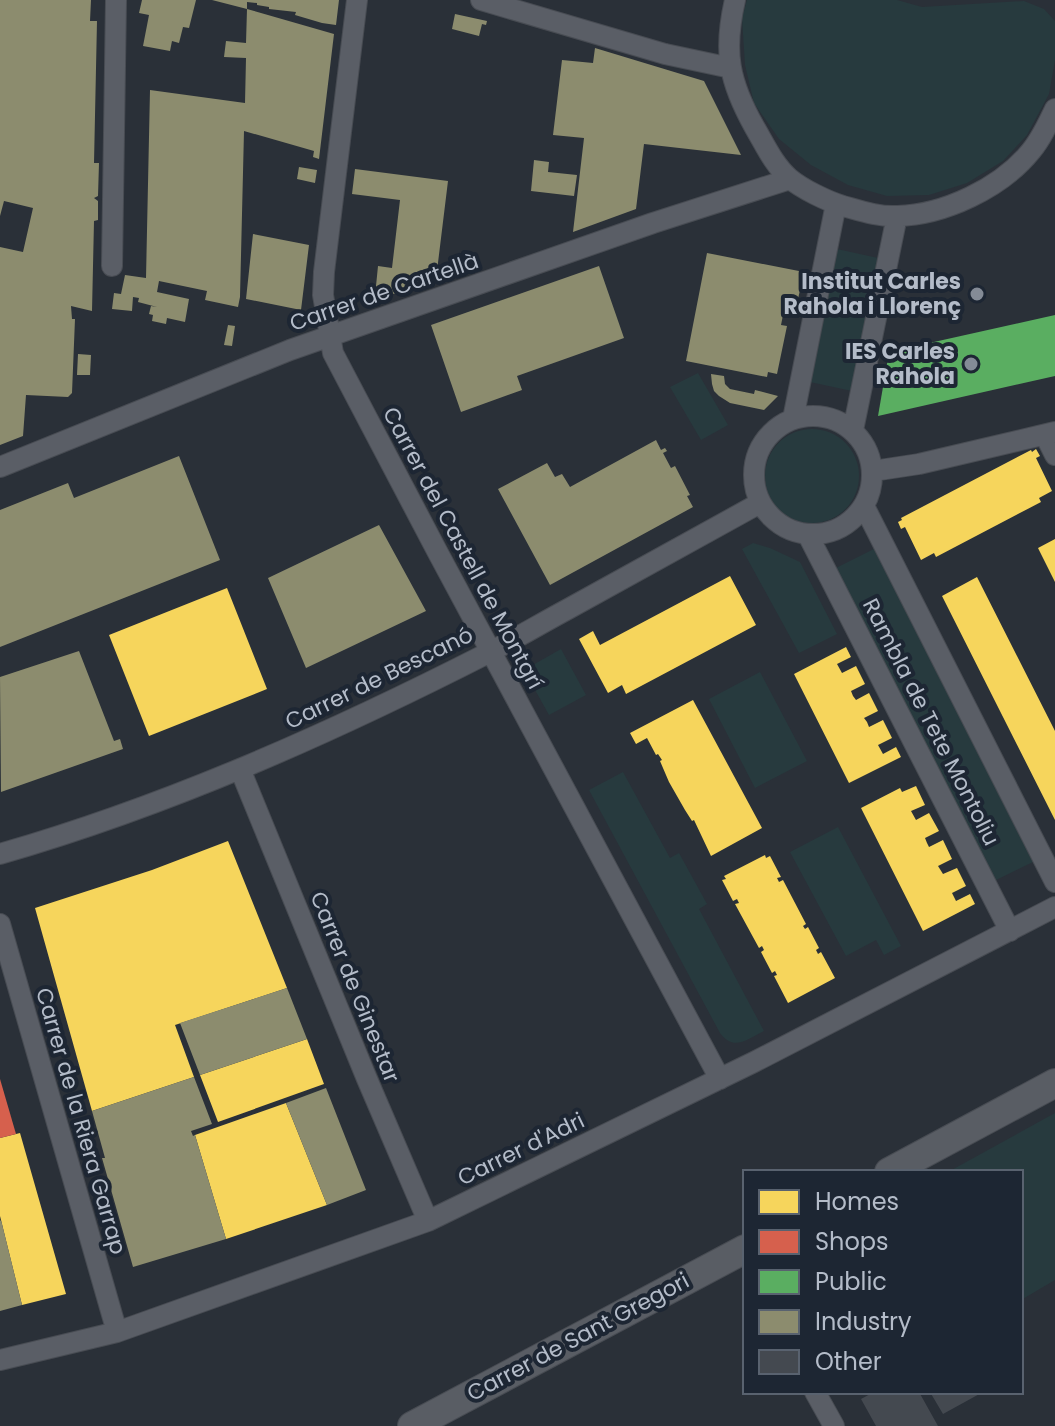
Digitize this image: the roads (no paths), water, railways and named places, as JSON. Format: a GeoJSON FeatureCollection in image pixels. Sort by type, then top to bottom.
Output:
{"type":"FeatureCollection","features":[{"type":"Feature","properties":{"kind":"main road"},"geometry":{"type":"LineString","coordinates":[[893,1170],[1055,1083]]}},
{"type":"Feature","properties":{"kind":"main road","name":"Carrer de Sant Gregori"},"geometry":{"type":"LineString","coordinates":[[412,1426],[743,1256]]}},
{"type":"Feature","properties":{"kind":"street"},"geometry":{"type":"LineString","coordinates":[[112,266],[116,0]]}},
{"type":"Feature","properties":{"kind":"street","name":"Carrer del Castell de Montgrí"},"geometry":{"type":"LineString","coordinates":[[357,0],[324,272],[323,295],[333,353],[720,1079]]}},
{"type":"Feature","properties":{"kind":"street"},"geometry":{"type":"LineString","coordinates":[[481,0],[665,54],[731,68]]}},
{"type":"Feature","properties":{"kind":"street"},"geometry":{"type":"LineString","coordinates":[[735,0],[728,42],[731,68],[741,102],[771,156],[790,179],[836,204],[869,214],[897,216],[944,208],[977,194],[1003,177],[1029,153],[1055,109]]}},
{"type":"Feature","properties":{"kind":"street","name":"Carrer de Cartellà"},"geometry":{"type":"LineString","coordinates":[[0,467],[290,350],[653,223],[790,179]]}},
{"type":"Feature","properties":{"kind":"street"},"geometry":{"type":"LineString","coordinates":[[793,419],[836,204]]}},
{"type":"Feature","properties":{"kind":"street"},"geometry":{"type":"LineString","coordinates":[[853,430],[897,216]]}},
{"type":"Feature","properties":{"kind":"street"},"geometry":{"type":"LineString","coordinates":[[814,416],[835,420],[853,430],[864,444],[873,471],[872,487],[864,506],[851,522],[829,533],[808,535],[787,529],[773,519],[760,503],[753,478],[756,457],[765,439],[780,425],[793,419],[814,416]]}},
{"type":"Feature","properties":{"kind":"street"},"geometry":{"type":"LineString","coordinates":[[873,471],[919,464],[1050,433],[1055,455]]}},
{"type":"Feature","properties":{"kind":"street","name":"Carrer de Bescanó"},"geometry":{"type":"LineString","coordinates":[[0,854],[91,826],[240,769],[364,715],[491,651],[760,503]]}},
{"type":"Feature","properties":{"kind":"street","name":"Rambla de Tete Montoliu"},"geometry":{"type":"LineString","coordinates":[[864,506],[1055,882]]}},
{"type":"Feature","properties":{"kind":"street","name":"Rambla de Tete Montoliu"},"geometry":{"type":"LineString","coordinates":[[808,535],[1010,931]]}},
{"type":"Feature","properties":{"kind":"street","name":"Carrer de Ginestar"},"geometry":{"type":"LineString","coordinates":[[240,769],[428,1221]]}},
{"type":"Feature","properties":{"kind":"street","name":"Carrer d'Adri"},"geometry":{"type":"LineString","coordinates":[[0,1360],[117,1332],[428,1221],[720,1079],[1046,912]]}},
{"type":"Feature","properties":{"kind":"street","name":"Carrer de la Riera Garrap"},"geometry":{"type":"LineString","coordinates":[[0,924],[117,1332]]}},
{"type":"Feature","properties":{"kind":"street"},"geometry":{"type":"LineString","coordinates":[[816,1394],[834,1426]]}},
{"type":"Feature","properties":{"kind":"place","name":"Institut Carles Rahola i Llorenç"},"geometry":{"type":"Point","coordinates":[977,294]}},
{"type":"Feature","properties":{"kind":"place","name":"IES Carles Rahola"},"geometry":{"type":"Point","coordinates":[971,364]}}]}
